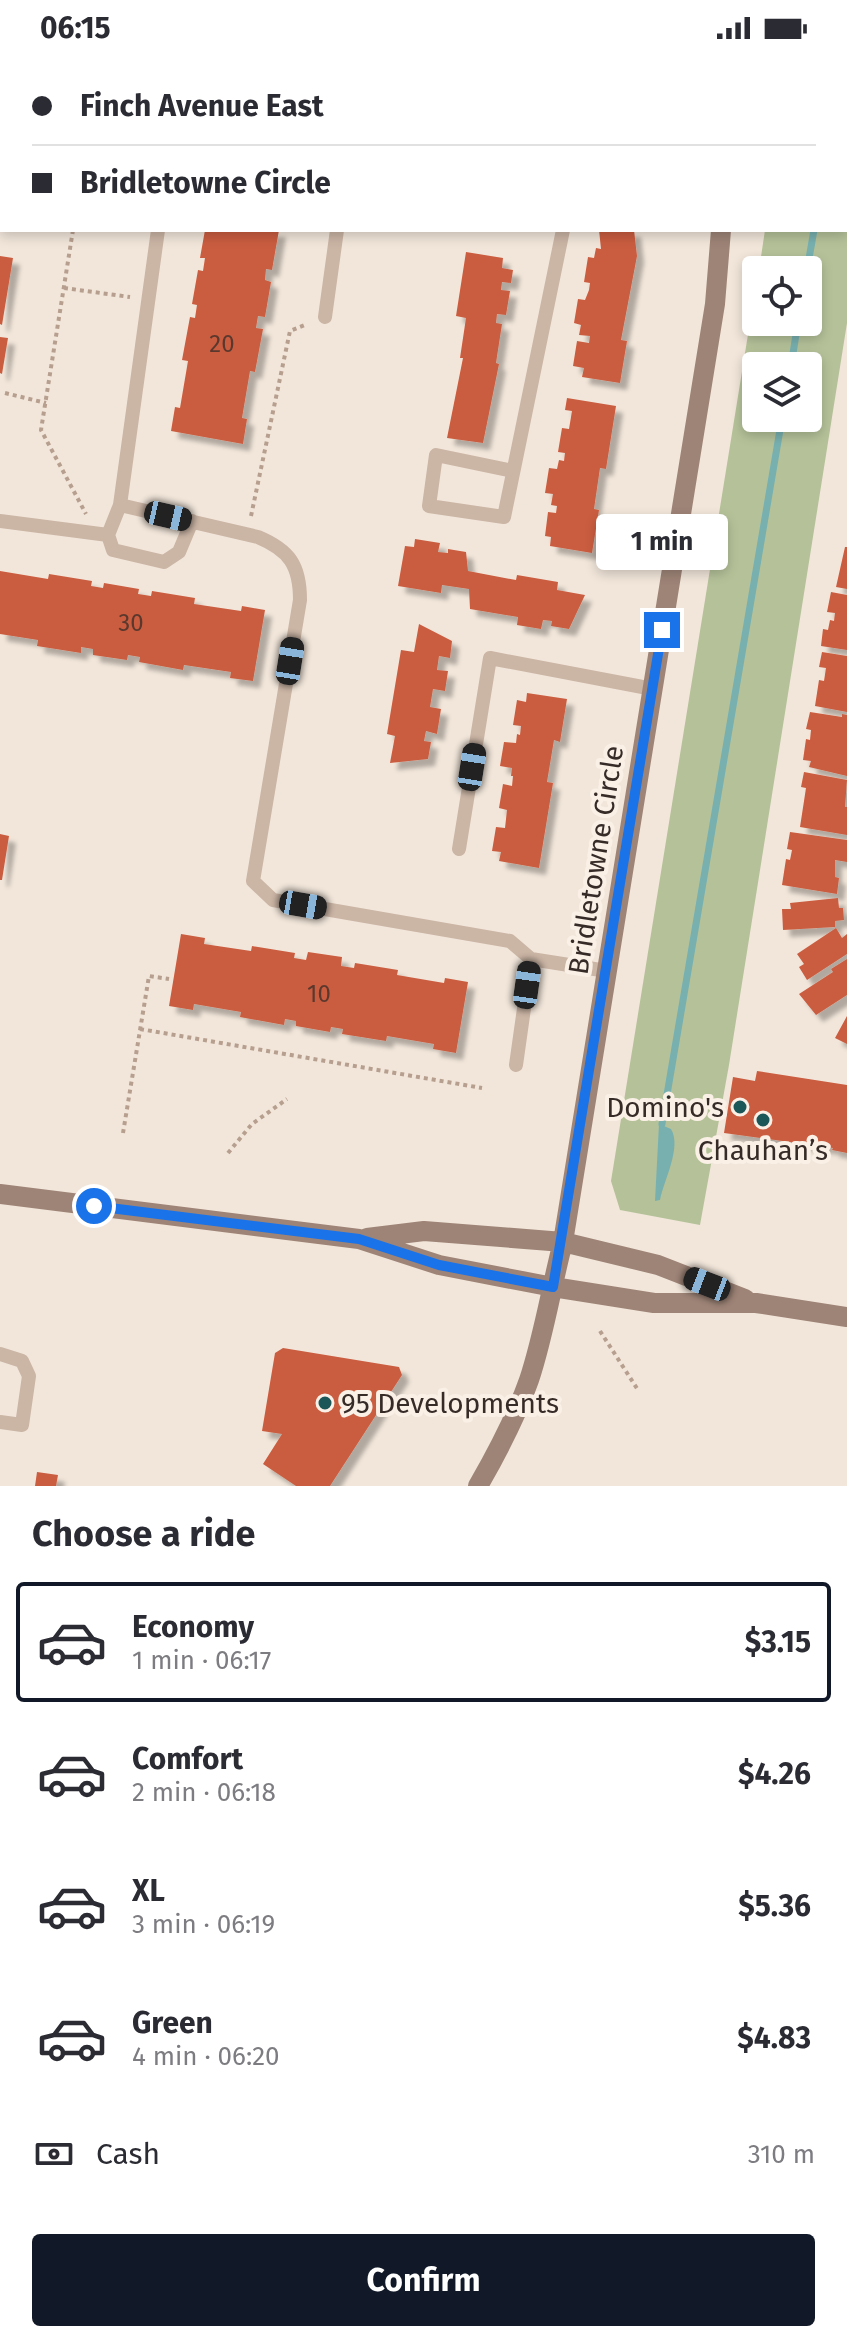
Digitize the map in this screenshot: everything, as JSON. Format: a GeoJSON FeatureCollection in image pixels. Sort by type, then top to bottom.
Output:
{"type":"FeatureCollection","features":[{"type":"Feature","properties":{"kind":"street","name":"Bridletowne Circle"},"geometry":{"type":"LineString","coordinates":[[478,1486],[494,1458],[528,1381],[563,1242],[715,304],[721,232]]}},
{"type":"Feature","properties":{"kind":"street"},"geometry":{"type":"LineString","coordinates":[[0,1194],[359,1239],[439,1265],[654,1303],[756,1303],[847,1317]]}},
{"type":"Feature","properties":{"kind":"street"},"geometry":{"type":"LineString","coordinates":[[359,1239],[424,1231],[563,1242],[658,1265],[756,1303]]}},
{"type":"Feature","properties":{"kind":"lane"},"geometry":{"type":"LineString","coordinates":[[102,534],[120,505],[158,232]]}},
{"type":"Feature","properties":{"kind":"lane"},"geometry":{"type":"LineString","coordinates":[[325,317],[337,232]]}},
{"type":"Feature","properties":{"kind":"lane"},"geometry":{"type":"LineString","coordinates":[[513,471],[436,455],[429,506],[504,517],[563,232]]}},
{"type":"Feature","properties":{"kind":"lane"},"geometry":{"type":"LineString","coordinates":[[120,505],[247,534],[275,544],[289,555],[300,582],[300,600],[253,881],[273,900],[510,941],[531,959],[607,971]]}},
{"type":"Feature","properties":{"kind":"lane"},"geometry":{"type":"LineString","coordinates":[[0,521],[102,534],[113,550],[164,562],[179,552],[192,521]]}},
{"type":"Feature","properties":{"kind":"lane"},"geometry":{"type":"LineString","coordinates":[[459,849],[490,658],[653,689]]}},
{"type":"Feature","properties":{"kind":"lane"},"geometry":{"type":"LineString","coordinates":[[516,1065],[531,959]]}},
{"type":"Feature","properties":{"kind":"lane"},"geometry":{"type":"LineString","coordinates":[[0,1354],[22,1361],[29,1376],[22,1425],[0,1422]]}},
{"type":"Feature","properties":{"kind":"path"},"geometry":{"type":"LineString","coordinates":[[73,232],[41,430],[102,534]]}},
{"type":"Feature","properties":{"kind":"path"},"geometry":{"type":"LineString","coordinates":[[64,288],[148,299]]}},
{"type":"Feature","properties":{"kind":"path"},"geometry":{"type":"LineString","coordinates":[[247,534],[290,331],[325,317]]}},
{"type":"Feature","properties":{"kind":"path"},"geometry":{"type":"LineString","coordinates":[[5,393],[46,403]]}},
{"type":"Feature","properties":{"kind":"path"},"geometry":{"type":"LineString","coordinates":[[123,1133],[149,976],[169,979]]}},
{"type":"Feature","properties":{"kind":"path"},"geometry":{"type":"LineString","coordinates":[[140,1029],[482,1088]]}},
{"type":"Feature","properties":{"kind":"path"},"geometry":{"type":"LineString","coordinates":[[228,1153],[252,1124],[287,1099]]}},
{"type":"Feature","properties":{"kind":"path"},"geometry":{"type":"LineString","coordinates":[[600,1331],[638,1390]]}},
{"type":"Feature","properties":{"kind":"green space"},"geometry":{"type":"Polygon","coordinates":[[[765,232],[847,232],[847,323],[729,1065],[700,1225],[620,1210],[611,1181],[742,372],[742,432],[822,432],[822,352],[745,352],[748,336],[822,336],[822,256],[761,256],[765,232]]]}},
{"type":"Feature","properties":{"kind":"water"},"geometry":{"type":"Polygon","coordinates":[[[659,1124],[671,1129],[674,1145],[660,1200],[655,1201],[659,1124]]]}},
{"type":"Feature","properties":{"kind":"building"},"geometry":{"type":"Polygon","coordinates":[[[205,232],[279,232],[272,270],[266,269],[265,280],[271,282],[265,317],[258,316],[256,328],[263,329],[255,372],[250,371],[242,418],[247,419],[243,444],[171,431],[175,407],[180,408],[188,361],[182,360],[190,317],[195,318],[197,305],[192,304],[198,270],[203,271],[205,258],[200,258],[205,232]]]}},
{"type":"Feature","properties":{"kind":"building"},"geometry":{"type":"Polygon","coordinates":[[[599,232],[634,232],[637,256],[621,340],[627,341],[620,383],[582,377],[584,368],[573,366],[577,341],[589,343],[590,336],[579,335],[581,325],[574,323],[578,299],[585,300],[589,290],[590,283],[584,282],[588,257],[594,258],[596,248],[601,249],[599,232]]]}},
{"type":"Feature","properties":{"kind":"building"},"geometry":{"type":"Polygon","coordinates":[[[466,252],[503,258],[502,268],[513,270],[511,283],[502,282],[501,290],[510,291],[506,315],[497,314],[496,323],[502,324],[496,363],[499,364],[483,443],[447,438],[463,358],[460,358],[466,318],[456,316],[466,252]]]}},
{"type":"Feature","properties":{"kind":"building"},"geometry":{"type":"Polygon","coordinates":[[[0,256],[13,258],[2,325],[0,324],[0,256]]]}},
{"type":"Feature","properties":{"kind":"building"},"geometry":{"type":"Polygon","coordinates":[[[0,337],[8,338],[2,374],[0,373],[0,337]]]}},
{"type":"Feature","properties":{"kind":"building"},"geometry":{"type":"Polygon","coordinates":[[[567,398],[616,406],[606,469],[600,468],[594,509],[599,510],[592,553],[550,546],[551,537],[545,536],[548,512],[556,513],[557,506],[551,505],[553,494],[545,493],[549,468],[557,469],[559,460],[564,461],[565,453],[558,452],[562,428],[569,429],[572,411],[565,410],[567,398]]]}},
{"type":"Feature","properties":{"kind":"building"},"geometry":{"type":"Polygon","coordinates":[[[415,539],[440,543],[438,552],[448,553],[448,549],[466,552],[468,571],[516,580],[517,575],[558,582],[557,590],[585,595],[569,629],[551,626],[552,621],[543,620],[541,629],[517,625],[518,617],[470,609],[469,589],[442,585],[441,593],[398,586],[405,546],[414,547],[415,539]]]}},
{"type":"Feature","properties":{"kind":"building"},"geometry":{"type":"Polygon","coordinates":[[[847,547],[847,589],[836,587],[847,547]]]}},
{"type":"Feature","properties":{"kind":"building"},"geometry":{"type":"Polygon","coordinates":[[[0,571],[48,579],[49,574],[92,581],[91,586],[103,588],[104,583],[139,589],[138,594],[151,596],[152,591],[195,598],[194,604],[241,611],[242,606],[265,610],[253,681],[230,678],[231,672],[184,665],[183,670],[139,662],[140,657],[128,655],[127,660],[93,655],[93,649],[81,647],[81,653],[37,646],[38,640],[0,634],[0,571]]]}},
{"type":"Feature","properties":{"kind":"building"},"geometry":{"type":"Polygon","coordinates":[[[831,592],[847,595],[847,650],[821,646],[823,629],[828,630],[830,620],[834,621],[835,613],[827,612],[831,592]]]}},
{"type":"Feature","properties":{"kind":"building"},"geometry":{"type":"Polygon","coordinates":[[[419,624],[452,641],[450,658],[439,656],[437,670],[448,671],[445,691],[433,689],[430,707],[441,709],[437,734],[426,731],[424,741],[431,742],[428,759],[390,763],[395,736],[387,734],[401,650],[414,652],[419,624]]]}},
{"type":"Feature","properties":{"kind":"building"},"geometry":{"type":"Polygon","coordinates":[[[822,652],[847,656],[847,712],[815,706],[819,680],[824,681],[826,668],[819,667],[822,652]]]}},
{"type":"Feature","properties":{"kind":"building"},"geometry":{"type":"Polygon","coordinates":[[[527,693],[567,699],[560,742],[554,740],[547,782],[553,783],[539,868],[499,861],[501,852],[492,851],[496,827],[505,828],[507,810],[499,808],[503,784],[512,786],[512,768],[500,766],[504,742],[516,743],[517,734],[520,735],[521,726],[513,725],[517,700],[526,702],[527,693]]]}},
{"type":"Feature","properties":{"kind":"building"},"geometry":{"type":"Polygon","coordinates":[[[810,712],[847,715],[847,776],[809,767],[811,761],[803,760],[806,739],[810,740],[811,730],[806,729],[810,712]]]}},
{"type":"Feature","properties":{"kind":"building"},"geometry":{"type":"Polygon","coordinates":[[[804,772],[847,780],[847,835],[800,827],[806,788],[801,787],[804,772]]]}},
{"type":"Feature","properties":{"kind":"building"},"geometry":{"type":"Polygon","coordinates":[[[790,832],[847,840],[847,862],[835,860],[835,877],[839,878],[837,894],[782,885],[786,859],[790,860],[792,850],[787,849],[790,832]]]}},
{"type":"Feature","properties":{"kind":"building"},"geometry":{"type":"Polygon","coordinates":[[[0,834],[9,836],[2,880],[0,880],[0,834]]]}},
{"type":"Feature","properties":{"kind":"building"},"geometry":{"type":"Polygon","coordinates":[[[838,898],[844,920],[835,921],[835,927],[783,930],[782,909],[791,909],[790,903],[838,898]]]}},
{"type":"Feature","properties":{"kind":"building"},"geometry":{"type":"Polygon","coordinates":[[[836,928],[842,938],[847,934],[847,954],[807,980],[799,967],[804,964],[797,954],[836,928]]]}},
{"type":"Feature","properties":{"kind":"building"},"geometry":{"type":"Polygon","coordinates":[[[181,934],[205,938],[204,944],[251,951],[252,946],[295,953],[294,958],[306,960],[308,952],[342,957],[341,966],[354,968],[355,963],[398,970],[397,975],[444,983],[445,978],[468,982],[456,1053],[433,1049],[434,1044],[387,1036],[386,1041],[342,1034],[343,1029],[331,1027],[330,1032],[296,1026],[296,1021],[285,1019],[284,1025],[240,1017],[241,1012],[194,1004],[193,1010],[169,1006],[181,934]]]}},
{"type":"Feature","properties":{"kind":"building"},"geometry":{"type":"Polygon","coordinates":[[[847,959],[847,995],[816,1015],[799,994],[847,959]]]}},
{"type":"Feature","properties":{"kind":"building"},"geometry":{"type":"Polygon","coordinates":[[[847,1016],[847,1044],[835,1038],[847,1016]]]}},
{"type":"Feature","properties":{"kind":"building"},"geometry":{"type":"Polygon","coordinates":[[[757,1071],[847,1085],[847,1153],[833,1148],[724,1133],[733,1077],[755,1081],[757,1071]]]}},
{"type":"Feature","properties":{"kind":"building","name":"95 Developments"},"geometry":{"type":"Polygon","coordinates":[[[283,1348],[399,1367],[402,1375],[330,1486],[296,1486],[263,1464],[282,1434],[262,1431],[275,1353],[283,1348]]]}},
{"type":"Feature","properties":{"kind":"building"},"geometry":{"type":"Polygon","coordinates":[[[37,1472],[58,1475],[56,1486],[35,1486],[37,1472]]]}},
{"type":"Feature","properties":{"kind":"waterway"},"geometry":{"type":"LineString","coordinates":[[809,256],[814,232]]}},
{"type":"Feature","properties":{"kind":"waterway"},"geometry":{"type":"LineString","coordinates":[[793,352],[796,336]]}},
{"type":"Feature","properties":{"kind":"waterway"},"geometry":{"type":"LineString","coordinates":[[662,1124],[780,432]]}},
{"type":"Feature","properties":{"kind":"place","name":"Domino's"},"geometry":{"type":"Point","coordinates":[740,1107]}},
{"type":"Feature","properties":{"kind":"place","name":"Chauhan’s"},"geometry":{"type":"Point","coordinates":[763,1120]}},
{"type":"Feature","properties":{"kind":"place","name":"95 Developments"},"geometry":{"type":"Point","coordinates":[325,1403]}},
{"type":"Feature","properties":{"kind":"route"},"geometry":{"type":"LineString","coordinates":[[94,1206],[359,1239],[439,1265],[553,1287],[563,1242],[662,630]]}}]}
